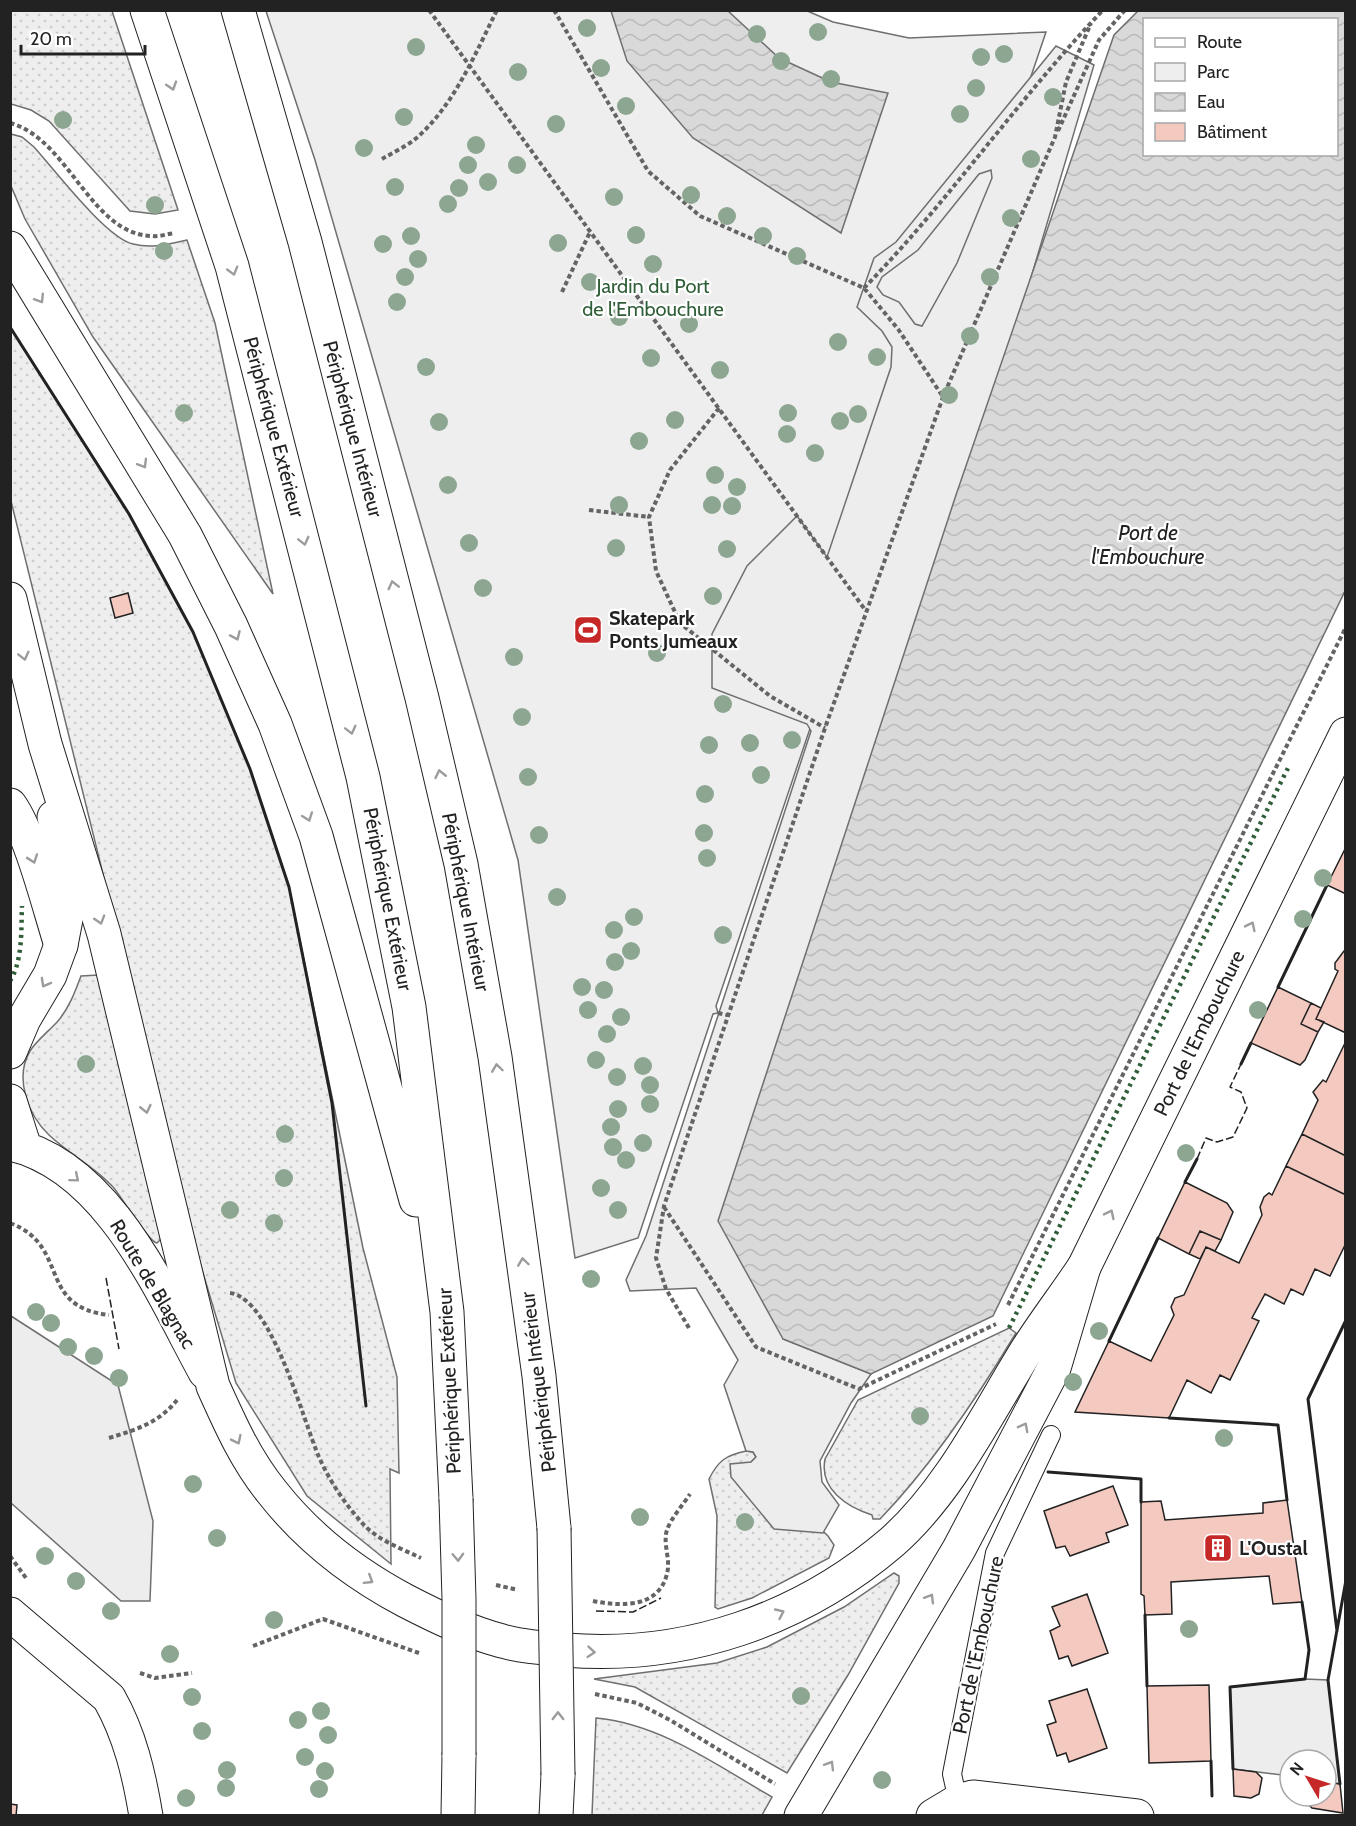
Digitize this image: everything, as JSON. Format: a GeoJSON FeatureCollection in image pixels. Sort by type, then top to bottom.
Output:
{"type":"FeatureCollection","features":[{"type":"Feature","properties":{"kind":"main road","name":"Périphérique Extérieur"},"geometry":{"type":"LineString","coordinates":[[147,10],[232,266],[363,777],[410,1007],[447,1312],[459,1599],[458,1815]]}},
{"type":"Feature","properties":{"kind":"main road","name":"Périphérique Intérieur"},"geometry":{"type":"LineString","coordinates":[[238,10],[305,242],[411,654],[461,864],[497,1068],[539,1376],[555,1528],[558,1775],[556,1815]]}},
{"type":"Feature","properties":{"kind":"main road"},"geometry":{"type":"LineString","coordinates":[[10,248],[185,535],[231,626],[275,724],[316,836],[447,1312]]}},
{"type":"Feature","properties":{"kind":"main road"},"geometry":{"type":"LineString","coordinates":[[10,599],[45,744],[104,934],[208,1377],[239,1446],[272,1493],[310,1534],[344,1563],[388,1592],[447,1622],[504,1642],[605,1653],[684,1646],[740,1631],[805,1601],[851,1573],[894,1540],[928,1502],[981,1429],[1029,1347],[1084,1267]]}},
{"type":"Feature","properties":{"kind":"main road","name":"Port de l'Embouchure"},"geometry":{"type":"LineString","coordinates":[[1084,1267],[1346,734]]}},
{"type":"Feature","properties":{"kind":"main road"},"geometry":{"type":"LineString","coordinates":[[10,1052],[17,1022],[50,975],[61,945],[72,893],[51,807],[45,744]]}},
{"type":"Feature","properties":{"kind":"main road"},"geometry":{"type":"LineString","coordinates":[[10,805],[16,813],[61,945]]}},
{"type":"Feature","properties":{"kind":"main road","name":"Route de Blagnac"},"geometry":{"type":"LineString","coordinates":[[10,1101],[18,1146],[67,1171],[104,1203],[136,1248],[208,1377]]}},
{"type":"Feature","properties":{"kind":"main road"},"geometry":{"type":"LineString","coordinates":[[801,1815],[959,1549],[1054,1368],[1084,1267]]}},
{"type":"Feature","properties":{"kind":"main road"},"geometry":{"type":"LineString","coordinates":[[10,1614],[109,1698],[120,1716],[135,1755],[146,1815]]}},
{"type":"Feature","properties":{"kind":"main road"},"geometry":{"type":"LineString","coordinates":[[945,1808],[973,1797],[1014,1808],[1137,1815]]}},
{"type":"Feature","properties":{"kind":"lane","name":"Port de l'Embouchure"},"geometry":{"type":"LineString","coordinates":[[945,1808],[995,1553],[1051,1435]]}},
{"type":"Feature","properties":{"kind":"path"},"geometry":{"type":"LineString","coordinates":[[429,10],[867,612]]}},
{"type":"Feature","properties":{"kind":"path"},"geometry":{"type":"LineString","coordinates":[[382,159],[414,140],[441,110],[469,66],[497,10]]}},
{"type":"Feature","properties":{"kind":"path"},"geometry":{"type":"LineString","coordinates":[[554,10],[648,171],[700,216],[864,288],[898,329],[944,397]]}},
{"type":"Feature","properties":{"kind":"path"},"geometry":{"type":"LineString","coordinates":[[864,288],[911,240],[1028,92],[1103,10]]}},
{"type":"Feature","properties":{"kind":"path"},"geometry":{"type":"LineString","coordinates":[[689,1328],[666,1289],[656,1258],[664,1206],[727,1015],[825,728],[944,397],[1099,40],[1125,10]]}},
{"type":"Feature","properties":{"kind":"path"},"geometry":{"type":"LineString","coordinates":[[1056,137],[1066,82],[1091,23]]}},
{"type":"Feature","properties":{"kind":"path"},"geometry":{"type":"LineString","coordinates":[[10,123],[27,128],[44,141],[108,216],[126,230],[151,237],[175,233]]}},
{"type":"Feature","properties":{"kind":"path"},"geometry":{"type":"LineString","coordinates":[[562,292],[590,232]]}},
{"type":"Feature","properties":{"kind":"path"},"geometry":{"type":"LineString","coordinates":[[719,408],[670,470],[649,517],[656,571],[680,622],[770,696],[825,728]]}},
{"type":"Feature","properties":{"kind":"path"},"geometry":{"type":"LineString","coordinates":[[589,510],[649,517]]}},
{"type":"Feature","properties":{"kind":"path"},"geometry":{"type":"LineString","coordinates":[[1006,1309],[1346,627]]}},
{"type":"Feature","properties":{"kind":"path"},"geometry":{"type":"LineString","coordinates":[[718,1013],[727,1015]]}},
{"type":"Feature","properties":{"kind":"path"},"geometry":{"type":"LineString","coordinates":[[664,1206],[756,1347],[859,1389],[993,1326],[1000,1320]]}},
{"type":"Feature","properties":{"kind":"path"},"geometry":{"type":"LineString","coordinates":[[10,1223],[34,1235],[47,1255],[60,1287],[79,1309],[109,1315]]}},
{"type":"Feature","properties":{"kind":"path"},"geometry":{"type":"LineString","coordinates":[[109,1438],[145,1426],[160,1418],[208,1377]]}},
{"type":"Feature","properties":{"kind":"path"},"geometry":{"type":"LineString","coordinates":[[133,1672],[155,1678],[192,1672]]}},
{"type":"Feature","properties":{"kind":"green space","name":"Jardin du Port de l'Embouchure"},"geometry":{"type":"Polygon","coordinates":[[[805,10],[833,22],[909,38],[1046,32],[716,1006],[718,1013],[713,1014],[638,1238],[575,1258],[518,860],[315,160],[266,11],[805,10]]]}},
{"type":"Feature","properties":{"kind":"green space"},"geometry":{"type":"Polygon","coordinates":[[[10,11],[112,11],[178,210],[155,214],[130,211],[49,121],[31,110],[11,104],[10,11]]]}},
{"type":"Feature","properties":{"kind":"green space"},"geometry":{"type":"Polygon","coordinates":[[[11,134],[22,137],[34,147],[95,216],[122,239],[133,244],[147,246],[187,240],[215,323],[273,594],[93,337],[25,219],[11,186],[11,134]]]}},
{"type":"Feature","properties":{"kind":"green space"},"geometry":{"type":"Polygon","coordinates":[[[10,327],[129,514],[193,632],[250,769],[289,887],[363,1248],[397,1377],[399,1473],[390,1469],[391,1564],[307,1496],[236,1383],[194,1243],[11,501],[10,327]]]}},
{"type":"Feature","properties":{"kind":"green space"},"geometry":{"type":"Polygon","coordinates":[[[99,975],[162,1238],[157,1243],[148,1235],[106,1180],[41,1127],[30,1107],[23,1084],[25,1062],[30,1051],[62,1016],[81,976],[99,975]]]}},
{"type":"Feature","properties":{"kind":"green space"},"geometry":{"type":"Polygon","coordinates":[[[1009,1328],[1016,1333],[970,1406],[918,1476],[880,1519],[873,1519],[872,1515],[853,1507],[837,1495],[826,1479],[825,1459],[858,1400],[1009,1328]]]}},
{"type":"Feature","properties":{"kind":"green space"},"geometry":{"type":"Polygon","coordinates":[[[746,1451],[753,1452],[756,1457],[751,1462],[828,1536],[834,1545],[829,1558],[752,1598],[718,1609],[715,1607],[717,1516],[709,1479],[723,1460],[746,1451]]]}},
{"type":"Feature","properties":{"kind":"green space"},"geometry":{"type":"Polygon","coordinates":[[[894,1573],[899,1576],[899,1583],[848,1675],[787,1773],[635,1687],[594,1679],[717,1663],[767,1647],[844,1607],[894,1573]]]}},
{"type":"Feature","properties":{"kind":"green space"},"geometry":{"type":"Polygon","coordinates":[[[596,1718],[643,1728],[665,1737],[772,1797],[762,1815],[592,1815],[596,1718]]]}},
{"type":"Feature","properties":{"kind":"shaded area"},"geometry":{"type":"Polygon","coordinates":[[[1056,46],[1094,65],[1030,281],[783,1339],[871,1374],[851,1403],[820,1461],[822,1482],[839,1505],[823,1533],[774,1529],[731,1477],[730,1464],[751,1462],[756,1457],[753,1452],[746,1451],[724,1385],[738,1360],[696,1288],[630,1291],[626,1280],[646,1236],[811,731],[807,724],[712,688],[712,634],[747,566],[797,516],[827,557],[891,367],[892,347],[882,331],[857,307],[874,258],[896,242],[1056,46]],[[991,170],[979,174],[918,250],[882,277],[877,287],[883,295],[899,302],[915,324],[922,326],[957,263],[992,178],[991,170]]]}},
{"type":"Feature","properties":{"kind":"shaded area"},"geometry":{"type":"Polygon","coordinates":[[[11,1316],[118,1385],[153,1521],[150,1601],[121,1601],[11,1503],[11,1316]]]}},
{"type":"Feature","properties":{"kind":"shaded area"},"geometry":{"type":"Polygon","coordinates":[[[1305,1679],[1328,1680],[1336,1748],[1278,1748],[1278,1775],[1233,1769],[1230,1687],[1305,1679]]]}},
{"type":"Feature","properties":{"kind":"water"},"geometry":{"type":"Polygon","coordinates":[[[611,11],[728,11],[779,58],[831,82],[888,93],[841,233],[693,138],[627,61],[611,11]]]}},
{"type":"Feature","properties":{"kind":"water","name":"Port de l'Embouchure"},"geometry":{"type":"Polygon","coordinates":[[[1138,11],[1345,11],[1345,591],[993,1316],[871,1374],[783,1339],[718,1221],[956,495],[1114,35],[1138,11]]]}},
{"type":"Feature","properties":{"kind":"building"},"geometry":{"type":"Polygon","coordinates":[[[128,593],[133,613],[115,618],[110,598],[128,593]]]}},
{"type":"Feature","properties":{"kind":"building"},"geometry":{"type":"Polygon","coordinates":[[[1346,847],[1346,894],[1327,885],[1346,847]]]}},
{"type":"Feature","properties":{"kind":"building"},"geometry":{"type":"Polygon","coordinates":[[[1346,951],[1346,1033],[1316,1019],[1338,971],[1335,969],[1335,963],[1346,951]]]}},
{"type":"Feature","properties":{"kind":"building"},"geometry":{"type":"Polygon","coordinates":[[[1278,987],[1311,1003],[1301,1024],[1318,1032],[1305,1060],[1300,1065],[1251,1043],[1278,987]]]}},
{"type":"Feature","properties":{"kind":"building"},"geometry":{"type":"Polygon","coordinates":[[[1311,1003],[1321,1008],[1316,1019],[1324,1022],[1318,1032],[1301,1024],[1311,1003]]]}},
{"type":"Feature","properties":{"kind":"building"},"geometry":{"type":"Polygon","coordinates":[[[1346,1041],[1346,1156],[1302,1134],[1318,1100],[1313,1092],[1323,1080],[1326,1082],[1346,1041]]]}},
{"type":"Feature","properties":{"kind":"building"},"geometry":{"type":"Polygon","coordinates":[[[1302,1134],[1346,1156],[1346,1195],[1286,1166],[1302,1134]]]}},
{"type":"Feature","properties":{"kind":"building"},"geometry":{"type":"Polygon","coordinates":[[[1286,1166],[1346,1195],[1346,1243],[1330,1276],[1315,1269],[1303,1295],[1291,1289],[1284,1304],[1265,1294],[1252,1318],[1259,1321],[1230,1380],[1220,1375],[1211,1393],[1187,1380],[1169,1418],[1075,1412],[1109,1341],[1151,1361],[1174,1315],[1171,1307],[1175,1298],[1184,1295],[1206,1247],[1239,1263],[1262,1215],[1260,1207],[1264,1197],[1269,1193],[1272,1195],[1286,1166]]]}},
{"type":"Feature","properties":{"kind":"building"},"geometry":{"type":"Polygon","coordinates":[[[1185,1182],[1227,1203],[1233,1212],[1221,1240],[1200,1231],[1189,1254],[1158,1238],[1185,1182]]]}},
{"type":"Feature","properties":{"kind":"building"},"geometry":{"type":"Polygon","coordinates":[[[1200,1231],[1221,1240],[1215,1251],[1206,1247],[1200,1259],[1189,1254],[1200,1231]]]}},
{"type":"Feature","properties":{"kind":"building"},"geometry":{"type":"Polygon","coordinates":[[[1113,1486],[1128,1525],[1106,1533],[1109,1542],[1070,1556],[1065,1546],[1056,1548],[1044,1511],[1113,1486]]]}},
{"type":"Feature","properties":{"kind":"building","name":"L'Oustal"},"geometry":{"type":"Polygon","coordinates":[[[1287,1500],[1302,1602],[1273,1604],[1269,1576],[1171,1582],[1172,1614],[1145,1615],[1144,1596],[1141,1594],[1141,1502],[1161,1501],[1165,1520],[1263,1513],[1263,1503],[1287,1500]]]}},
{"type":"Feature","properties":{"kind":"building"},"geometry":{"type":"Polygon","coordinates":[[[1087,1594],[1108,1653],[1072,1666],[1068,1656],[1059,1659],[1050,1631],[1060,1626],[1052,1607],[1087,1594]]]}},
{"type":"Feature","properties":{"kind":"building"},"geometry":{"type":"Polygon","coordinates":[[[1209,1685],[1211,1761],[1149,1763],[1147,1686],[1209,1685]]]}},
{"type":"Feature","properties":{"kind":"building"},"geometry":{"type":"Polygon","coordinates":[[[1087,1689],[1107,1748],[1069,1762],[1066,1753],[1057,1756],[1047,1725],[1056,1722],[1049,1701],[1087,1689]]]}},
{"type":"Feature","properties":{"kind":"building"},"geometry":{"type":"Polygon","coordinates":[[[1233,1769],[1256,1772],[1262,1778],[1259,1794],[1251,1798],[1234,1796],[1233,1769]]]}},
{"type":"Feature","properties":{"kind":"building"},"geometry":{"type":"Polygon","coordinates":[[[1338,1784],[1340,1784],[1343,1813],[1312,1808],[1338,1808],[1338,1784]]]}},
{"type":"Feature","properties":{"kind":"building"},"geometry":{"type":"Polygon","coordinates":[[[10,1804],[17,1805],[16,1816],[10,1816],[10,1804]]]}},
{"type":"Feature","properties":{"kind":"hedge"},"geometry":{"type":"LineString","coordinates":[[1009,1328],[1290,764]]}},
{"type":"Feature","properties":{"kind":"hedge"},"geometry":{"type":"LineString","coordinates":[[10,981],[19,954],[22,906]]}},
{"type":"Feature","properties":{"kind":"fence"},"geometry":{"type":"LineString","coordinates":[[1197,1159],[1206,1138],[1217,1142],[1233,1137],[1247,1108],[1241,1092],[1230,1087],[1241,1064]]}},
{"type":"Feature","properties":{"kind":"fence"},"geometry":{"type":"LineString","coordinates":[[106,1278],[119,1349]]}},
{"type":"Feature","properties":{"kind":"fence"},"geometry":{"type":"LineString","coordinates":[[596,1611],[633,1612],[661,1598]]}},
{"type":"Feature","properties":{"kind":"wall"},"geometry":{"type":"LineString","coordinates":[[10,327],[129,514],[193,632],[250,769],[289,887],[332,1103],[366,1406]]}},
{"type":"Feature","properties":{"kind":"wall"},"geometry":{"type":"LineString","coordinates":[[1278,987],[1327,885]]}},
{"type":"Feature","properties":{"kind":"wall"},"geometry":{"type":"LineString","coordinates":[[1241,1064],[1251,1043]]}},
{"type":"Feature","properties":{"kind":"wall"},"geometry":{"type":"LineString","coordinates":[[1185,1182],[1197,1159]]}},
{"type":"Feature","properties":{"kind":"wall"},"geometry":{"type":"LineString","coordinates":[[1109,1341],[1158,1238]]}},
{"type":"Feature","properties":{"kind":"wall"},"geometry":{"type":"LineString","coordinates":[[1337,1631],[1308,1399],[1346,1320]]}},
{"type":"Feature","properties":{"kind":"wall"},"geometry":{"type":"LineString","coordinates":[[1169,1418],[1278,1425],[1287,1500]]}},
{"type":"Feature","properties":{"kind":"wall"},"geometry":{"type":"LineString","coordinates":[[1048,1472],[1141,1479],[1141,1502]]}},
{"type":"Feature","properties":{"kind":"wall"},"geometry":{"type":"LineString","coordinates":[[1340,1784],[1328,1680],[1346,1580]]}},
{"type":"Feature","properties":{"kind":"wall"},"geometry":{"type":"LineString","coordinates":[[1233,1769],[1230,1687],[1305,1679],[1309,1650],[1302,1602]]}},
{"type":"Feature","properties":{"kind":"wall"},"geometry":{"type":"LineString","coordinates":[[1145,1615],[1147,1686]]}},
{"type":"Feature","properties":{"kind":"wall"},"geometry":{"type":"LineString","coordinates":[[1211,1761],[1212,1796]]}},
{"type":"Feature","properties":{"kind":"place","name":"Skatepark Ponts Jumeaux"},"geometry":{"type":"Point","coordinates":[588,630]}},
{"type":"Feature","properties":{"kind":"place","name":"L'Oustal"},"geometry":{"type":"Point","coordinates":[1218,1548]}}]}
